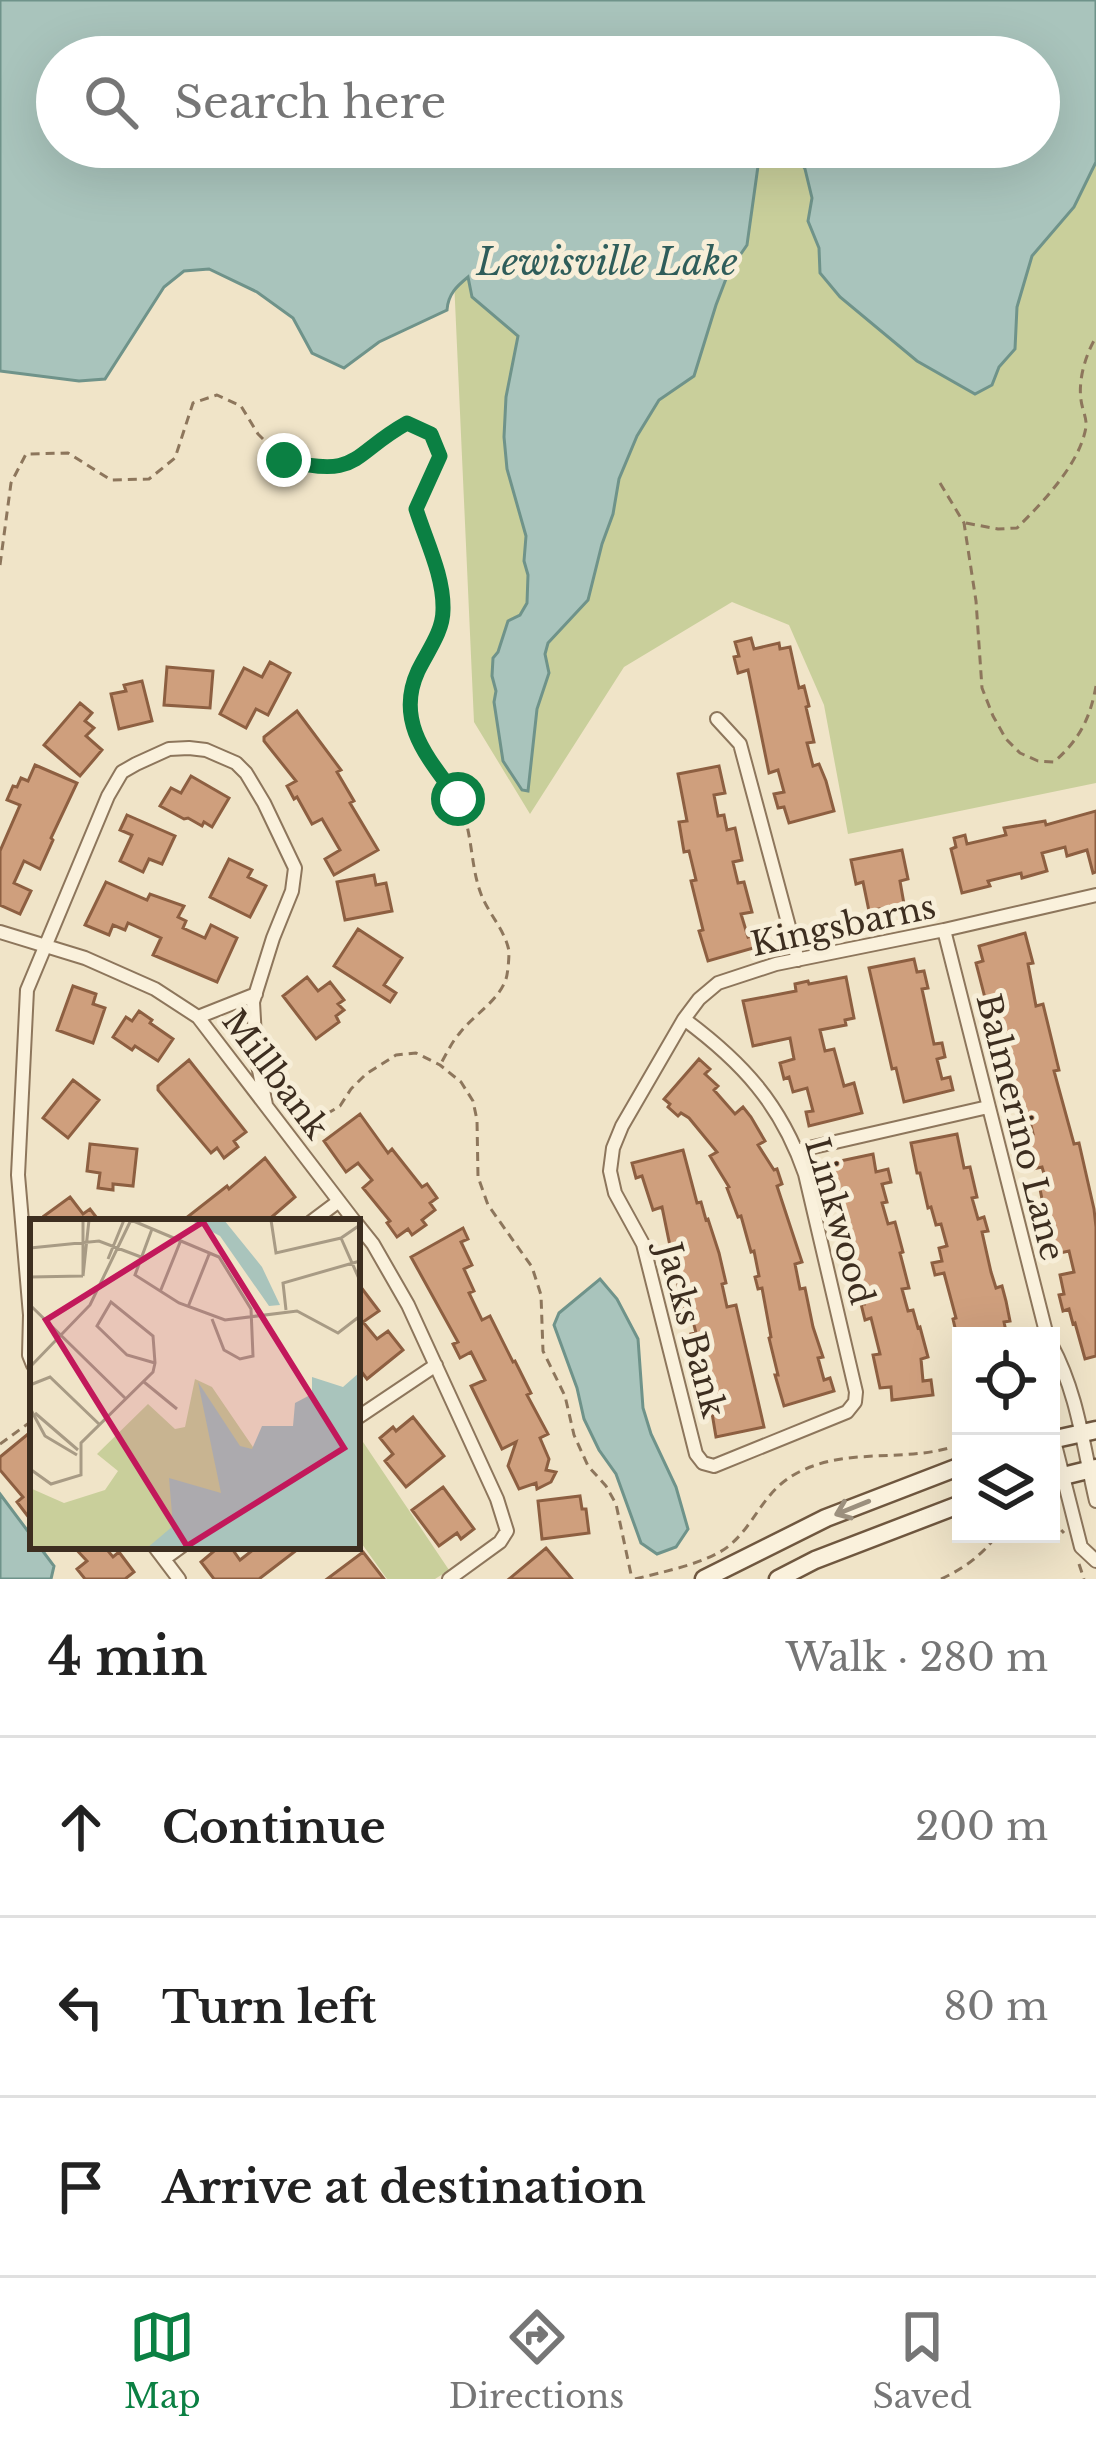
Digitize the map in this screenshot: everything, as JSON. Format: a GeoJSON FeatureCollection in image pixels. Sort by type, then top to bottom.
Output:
{"type":"FeatureCollection","features":[{"type":"Feature","properties":{"kind":"main road"},"geometry":{"type":"LineString","coordinates":[[1060,1435],[1090,1431]]}},
{"type":"Feature","properties":{"kind":"main road"},"geometry":{"type":"LineString","coordinates":[[704,1579],[826,1518],[952,1469]]}},
{"type":"Feature","properties":{"kind":"main road"},"geometry":{"type":"LineString","coordinates":[[1060,1477],[1092,1469]]}},
{"type":"Feature","properties":{"kind":"main road"},"geometry":{"type":"LineString","coordinates":[[778,1579],[952,1507]]}},
{"type":"Feature","properties":{"kind":"street"},"geometry":{"type":"LineString","coordinates":[[717,719],[740,744],[798,960]]}},
{"type":"Feature","properties":{"kind":"street"},"geometry":{"type":"LineString","coordinates":[[30,1357],[18,1199],[27,990],[107,796],[122,772],[169,749],[206,750],[236,763],[264,803],[295,868],[292,892],[256,994],[256,1055],[266,1105]]}},
{"type":"Feature","properties":{"kind":"street","name":"Kingsbarns"},"geometry":{"type":"LineString","coordinates":[[615,1141],[684,1019],[718,983],[798,960],[1096,895]]}},
{"type":"Feature","properties":{"kind":"street","name":"Balmerino Lane"},"geometry":{"type":"LineString","coordinates":[[944,930],[1045,1327]]}},
{"type":"Feature","properties":{"kind":"street","name":"Millbank"},"geometry":{"type":"LineString","coordinates":[[0,932],[85,958],[155,989],[198,1017],[353,1219]]}},
{"type":"Feature","properties":{"kind":"street"},"geometry":{"type":"LineString","coordinates":[[198,1017],[256,994]]}},
{"type":"Feature","properties":{"kind":"street","name":"Linkwood"},"geometry":{"type":"LineString","coordinates":[[684,1019],[730,1055],[758,1085],[796,1150],[856,1387],[854,1405]]}},
{"type":"Feature","properties":{"kind":"street"},"geometry":{"type":"LineString","coordinates":[[796,1150],[988,1107]]}},
{"type":"Feature","properties":{"kind":"street","name":"Jacks Bank"},"geometry":{"type":"LineString","coordinates":[[615,1141],[610,1165],[613,1186],[643,1244],[696,1454],[705,1464],[719,1465],[854,1405]]}},
{"type":"Feature","properties":{"kind":"street"},"geometry":{"type":"LineString","coordinates":[[315,1219],[339,1201]]}},
{"type":"Feature","properties":{"kind":"street","name":"Millbank"},"geometry":{"type":"LineString","coordinates":[[360,1228],[408,1305],[497,1499],[507,1531],[486,1554],[449,1579]]}},
{"type":"Feature","properties":{"kind":"street"},"geometry":{"type":"LineString","coordinates":[[1060,1360],[1090,1431],[1096,1501]]}},
{"type":"Feature","properties":{"kind":"street"},"geometry":{"type":"LineString","coordinates":[[360,1416],[436,1365]]}},
{"type":"Feature","properties":{"kind":"street"},"geometry":{"type":"LineString","coordinates":[[1060,1487],[1081,1547],[1096,1561]]}},
{"type":"Feature","properties":{"kind":"street"},"geometry":{"type":"LineString","coordinates":[[156,1549],[179,1579]]}},
{"type":"Feature","properties":{"kind":"street"},"geometry":{"type":"LineString","coordinates":[[164,1559],[178,1549]]}},
{"type":"Feature","properties":{"kind":"path"},"geometry":{"type":"LineString","coordinates":[[964,523],[1017,528],[1054,488],[1087,424],[1081,382],[1096,337]]}},
{"type":"Feature","properties":{"kind":"path"},"geometry":{"type":"LineString","coordinates":[[0,565],[10,483],[26,454],[68,453],[112,480],[149,478],[175,458],[193,403],[217,395],[241,406],[258,434],[284,460],[310,467],[335,469],[360,459],[407,423],[431,434],[440,456],[416,509],[438,576],[444,613],[434,644],[416,675],[413,725],[420,749],[458,799],[469,826],[482,897],[508,951],[507,978],[491,1002],[459,1033],[440,1065]]}},
{"type":"Feature","properties":{"kind":"path"},"geometry":{"type":"LineString","coordinates":[[940,482],[964,523],[982,688],[1006,739],[1020,753],[1054,762],[1083,731],[1096,686]]}},
{"type":"Feature","properties":{"kind":"path"},"geometry":{"type":"LineString","coordinates":[[289,1136],[340,1106],[366,1074],[396,1055],[416,1052],[461,1082],[473,1101],[477,1120],[478,1177],[488,1205],[532,1267],[541,1295],[543,1351],[566,1396],[574,1435],[588,1466],[616,1504],[625,1557],[634,1579],[714,1555],[732,1544],[772,1489],[801,1471],[850,1456],[952,1447]]}},
{"type":"Feature","properties":{"kind":"path"},"geometry":{"type":"LineString","coordinates":[[0,1444],[30,1422]]}},
{"type":"Feature","properties":{"kind":"path"},"geometry":{"type":"LineString","coordinates":[[941,1579],[974,1560],[990,1543]]}},
{"type":"Feature","properties":{"kind":"green space"},"geometry":{"type":"Polygon","coordinates":[[[1096,0],[1096,783],[848,834],[824,705],[789,625],[732,602],[624,667],[530,814],[474,722],[449,168],[1060,168],[1060,36],[1096,0]]]}},
{"type":"Feature","properties":{"kind":"green space"},"geometry":{"type":"Polygon","coordinates":[[[360,1437],[449,1570],[435,1579],[387,1579],[360,1541],[360,1437]]]}},
{"type":"Feature","properties":{"kind":"water","name":"Lewisville Lake"},"geometry":{"type":"Polygon","coordinates":[[[0,0],[1096,0],[1096,162],[1074,207],[1032,256],[1017,307],[1015,349],[999,367],[992,385],[975,394],[917,361],[840,297],[820,273],[819,248],[808,221],[812,198],[804,168],[1060,168],[1060,36],[36,36],[36,168],[758,168],[747,245],[729,271],[694,376],[659,400],[637,436],[619,479],[588,600],[548,643],[549,673],[537,709],[528,791],[522,790],[503,761],[492,676],[493,658],[508,621],[520,615],[527,603],[526,536],[507,469],[504,437],[518,336],[472,297],[468,277],[451,295],[447,310],[379,342],[344,368],[312,353],[293,318],[257,292],[209,269],[184,271],[164,287],[105,379],[79,381],[0,371],[0,0]]]}},
{"type":"Feature","properties":{"kind":"water"},"geometry":{"type":"Polygon","coordinates":[[[600,1279],[617,1299],[638,1339],[643,1408],[688,1529],[676,1547],[657,1554],[641,1543],[616,1474],[584,1419],[554,1325],[559,1313],[600,1279]]]}},
{"type":"Feature","properties":{"kind":"water"},"geometry":{"type":"Polygon","coordinates":[[[0,1494],[30,1534],[30,1549],[41,1549],[54,1566],[51,1579],[0,1579],[0,1494]]]}},
{"type":"Feature","properties":{"kind":"building"},"geometry":{"type":"Polygon","coordinates":[[[751,638],[754,649],[779,643],[780,649],[790,647],[799,688],[804,686],[809,706],[814,742],[807,743],[813,766],[819,764],[834,811],[789,823],[784,807],[778,808],[774,794],[784,792],[778,770],[769,773],[748,670],[738,673],[734,657],[739,656],[735,642],[751,638]]]}},
{"type":"Feature","properties":{"kind":"building"},"geometry":{"type":"Polygon","coordinates":[[[270,662],[290,673],[268,715],[256,709],[246,728],[220,714],[244,668],[262,677],[270,662]]]}},
{"type":"Feature","properties":{"kind":"building"},"geometry":{"type":"Polygon","coordinates":[[[167,667],[213,671],[210,708],[164,705],[167,667]]]}},
{"type":"Feature","properties":{"kind":"building"},"geometry":{"type":"Polygon","coordinates":[[[142,681],[152,721],[119,729],[111,694],[142,681]]]}},
{"type":"Feature","properties":{"kind":"building"},"geometry":{"type":"Polygon","coordinates":[[[80,703],[92,713],[85,721],[94,728],[86,736],[102,750],[80,776],[44,745],[80,703]]]}},
{"type":"Feature","properties":{"kind":"building"},"geometry":{"type":"Polygon","coordinates":[[[297,711],[341,770],[337,772],[354,801],[350,803],[378,850],[334,875],[325,859],[340,850],[322,819],[312,824],[297,797],[294,799],[287,786],[296,781],[264,741],[297,711]]]}},
{"type":"Feature","properties":{"kind":"building"},"geometry":{"type":"Polygon","coordinates":[[[35,765],[77,783],[40,869],[24,861],[14,883],[31,891],[20,914],[0,905],[0,851],[20,805],[7,800],[21,778],[28,781],[35,765]]]}},
{"type":"Feature","properties":{"kind":"building"},"geometry":{"type":"Polygon","coordinates":[[[719,766],[725,793],[714,795],[718,816],[724,815],[727,830],[735,828],[742,860],[733,862],[752,912],[741,914],[748,937],[760,933],[764,945],[708,961],[691,881],[696,880],[689,851],[684,852],[679,822],[687,821],[678,774],[719,766]]]}},
{"type":"Feature","properties":{"kind":"building"},"geometry":{"type":"Polygon","coordinates":[[[191,776],[229,798],[212,827],[160,806],[171,788],[181,793],[191,776]]]}},
{"type":"Feature","properties":{"kind":"building"},"geometry":{"type":"Polygon","coordinates":[[[1096,811],[1096,872],[1087,850],[1067,856],[1065,847],[1042,853],[1047,871],[988,881],[990,886],[962,893],[951,849],[956,847],[954,838],[965,835],[967,844],[1006,835],[1004,828],[1045,821],[1046,825],[1096,811]]]}},
{"type":"Feature","properties":{"kind":"building"},"geometry":{"type":"Polygon","coordinates":[[[127,815],[175,836],[162,864],[149,859],[143,872],[120,861],[132,835],[120,830],[127,815]]]}},
{"type":"Feature","properties":{"kind":"building"},"geometry":{"type":"Polygon","coordinates":[[[902,850],[908,879],[900,881],[904,904],[869,911],[863,882],[856,884],[851,860],[902,850]]]}},
{"type":"Feature","properties":{"kind":"building"},"geometry":{"type":"Polygon","coordinates":[[[229,859],[252,870],[248,877],[266,886],[250,917],[210,897],[229,859]]]}},
{"type":"Feature","properties":{"kind":"building"},"geometry":{"type":"Polygon","coordinates":[[[374,875],[376,885],[386,883],[392,911],[345,920],[337,882],[374,875]]]}},
{"type":"Feature","properties":{"kind":"building"},"geometry":{"type":"Polygon","coordinates":[[[106,882],[147,900],[150,894],[184,906],[178,917],[186,921],[183,928],[205,938],[211,925],[237,938],[217,982],[153,955],[161,938],[128,923],[125,930],[113,925],[109,935],[85,925],[106,882]]]}},
{"type":"Feature","properties":{"kind":"building"},"geometry":{"type":"Polygon","coordinates":[[[358,929],[402,958],[384,985],[396,993],[390,1002],[334,966],[358,929]]]}},
{"type":"Feature","properties":{"kind":"building"},"geometry":{"type":"Polygon","coordinates":[[[1025,933],[1036,1006],[1043,1004],[1059,1070],[1054,1071],[1074,1144],[1079,1143],[1094,1209],[1096,1356],[1085,1359],[1075,1323],[1069,1309],[1063,1311],[1059,1295],[1064,1294],[1060,1275],[1074,1272],[1069,1251],[1055,1254],[1051,1239],[1046,1241],[1040,1189],[1048,1187],[1042,1167],[1033,1169],[1028,1150],[1023,1151],[1020,1137],[1033,1134],[1028,1113],[1020,1098],[1011,1101],[1008,1087],[1013,1086],[1001,1029],[994,1031],[992,996],[985,998],[976,963],[983,961],[979,946],[1025,933]]]}},
{"type":"Feature","properties":{"kind":"building"},"geometry":{"type":"Polygon","coordinates":[[[914,959],[917,972],[924,971],[928,988],[922,989],[934,1044],[942,1043],[945,1057],[937,1059],[942,1079],[950,1077],[953,1090],[904,1102],[869,968],[914,959]]]}},
{"type":"Feature","properties":{"kind":"building"},"geometry":{"type":"Polygon","coordinates":[[[307,977],[318,991],[330,982],[344,1000],[338,1004],[344,1010],[336,1016],[339,1022],[316,1039],[283,996],[307,977]]]}},
{"type":"Feature","properties":{"kind":"building"},"geometry":{"type":"Polygon","coordinates":[[[846,977],[854,1018],[845,1020],[846,1025],[820,1030],[825,1051],[834,1049],[844,1086],[854,1083],[862,1113],[809,1126],[806,1112],[813,1111],[807,1088],[793,1092],[780,1063],[794,1059],[790,1038],[753,1046],[743,1001],[796,991],[795,984],[846,977]]]}},
{"type":"Feature","properties":{"kind":"building"},"geometry":{"type":"Polygon","coordinates":[[[73,986],[96,994],[93,1004],[105,1008],[93,1043],[57,1030],[73,986]]]}},
{"type":"Feature","properties":{"kind":"building"},"geometry":{"type":"Polygon","coordinates":[[[139,1011],[173,1039],[158,1061],[113,1037],[126,1017],[132,1021],[139,1011]]]}},
{"type":"Feature","properties":{"kind":"building"},"geometry":{"type":"Polygon","coordinates":[[[699,1059],[710,1069],[705,1074],[718,1086],[714,1090],[735,1114],[743,1107],[751,1117],[765,1141],[758,1145],[777,1169],[782,1184],[777,1186],[802,1262],[795,1264],[800,1289],[805,1288],[823,1357],[818,1358],[824,1380],[830,1378],[834,1391],[784,1406],[762,1288],[758,1289],[755,1277],[759,1276],[754,1251],[729,1187],[710,1156],[717,1152],[689,1118],[678,1116],[664,1099],[699,1059]]]}},
{"type":"Feature","properties":{"kind":"building"},"geometry":{"type":"Polygon","coordinates":[[[189,1060],[246,1132],[224,1158],[217,1148],[211,1153],[158,1090],[189,1060]]]}},
{"type":"Feature","properties":{"kind":"building"},"geometry":{"type":"Polygon","coordinates":[[[73,1080],[99,1100],[68,1138],[43,1118],[73,1080]]]}},
{"type":"Feature","properties":{"kind":"building"},"geometry":{"type":"Polygon","coordinates":[[[360,1114],[388,1153],[392,1149],[422,1187],[427,1184],[437,1198],[430,1203],[435,1210],[422,1220],[426,1225],[412,1235],[408,1229],[397,1237],[363,1188],[372,1180],[358,1163],[346,1172],[324,1141],[360,1114]]]}},
{"type":"Feature","properties":{"kind":"building"},"geometry":{"type":"Polygon","coordinates":[[[957,1134],[964,1168],[970,1167],[978,1219],[984,1217],[988,1231],[982,1232],[991,1272],[1006,1301],[1010,1321],[1004,1322],[1005,1327],[955,1327],[944,1273],[935,1275],[932,1263],[942,1261],[939,1248],[947,1246],[941,1224],[936,1225],[928,1208],[911,1143],[957,1134]]]}},
{"type":"Feature","properties":{"kind":"building"},"geometry":{"type":"Polygon","coordinates":[[[90,1144],[137,1149],[133,1186],[98,1188],[100,1173],[87,1171],[90,1144]]]}},
{"type":"Feature","properties":{"kind":"building"},"geometry":{"type":"Polygon","coordinates":[[[683,1150],[697,1203],[701,1202],[719,1253],[727,1307],[736,1305],[764,1427],[716,1437],[707,1383],[702,1384],[691,1334],[696,1333],[691,1313],[684,1314],[662,1207],[653,1210],[642,1176],[636,1178],[632,1163],[683,1150]]]}},
{"type":"Feature","properties":{"kind":"building"},"geometry":{"type":"Polygon","coordinates":[[[873,1154],[876,1172],[888,1169],[891,1182],[882,1184],[887,1202],[882,1203],[888,1224],[895,1222],[903,1252],[909,1288],[902,1289],[908,1311],[913,1310],[920,1327],[928,1357],[921,1359],[923,1381],[931,1380],[933,1395],[892,1400],[891,1387],[880,1388],[873,1355],[880,1354],[871,1318],[865,1320],[858,1269],[839,1216],[846,1214],[831,1163],[873,1154]]]}},
{"type":"Feature","properties":{"kind":"building"},"geometry":{"type":"Polygon","coordinates":[[[265,1158],[295,1197],[269,1219],[185,1219],[227,1186],[229,1189],[265,1158]]]}},
{"type":"Feature","properties":{"kind":"building"},"geometry":{"type":"Polygon","coordinates":[[[70,1197],[83,1214],[90,1209],[98,1219],[46,1219],[44,1216],[70,1197]]]}},
{"type":"Feature","properties":{"kind":"building"},"geometry":{"type":"Polygon","coordinates":[[[463,1228],[468,1239],[461,1242],[472,1265],[464,1269],[474,1291],[469,1293],[482,1320],[490,1316],[548,1434],[540,1438],[549,1459],[546,1470],[556,1472],[551,1482],[537,1489],[536,1483],[519,1489],[508,1466],[516,1442],[502,1449],[471,1386],[485,1380],[471,1352],[460,1358],[453,1344],[458,1342],[411,1257],[463,1228]]]}},
{"type":"Feature","properties":{"kind":"building"},"geometry":{"type":"Polygon","coordinates":[[[360,1286],[379,1311],[363,1322],[377,1339],[388,1331],[403,1350],[367,1379],[360,1370],[360,1286]]]}},
{"type":"Feature","properties":{"kind":"building"},"geometry":{"type":"Polygon","coordinates":[[[413,1417],[444,1456],[406,1487],[385,1461],[393,1454],[380,1438],[413,1417]]]}},
{"type":"Feature","properties":{"kind":"building"},"geometry":{"type":"Polygon","coordinates":[[[30,1432],[30,1519],[17,1502],[23,1497],[0,1470],[0,1457],[30,1432]]]}},
{"type":"Feature","properties":{"kind":"building"},"geometry":{"type":"Polygon","coordinates":[[[443,1487],[474,1529],[461,1539],[457,1533],[439,1546],[412,1510],[443,1487]]]}},
{"type":"Feature","properties":{"kind":"building"},"geometry":{"type":"Polygon","coordinates":[[[580,1496],[589,1533],[542,1539],[538,1501],[580,1496]]]}},
{"type":"Feature","properties":{"kind":"building"},"geometry":{"type":"Polygon","coordinates":[[[546,1548],[572,1579],[509,1579],[546,1548]]]}},
{"type":"Feature","properties":{"kind":"building"},"geometry":{"type":"Polygon","coordinates":[[[76,1549],[106,1549],[113,1557],[119,1552],[134,1572],[125,1579],[85,1579],[77,1569],[87,1561],[76,1549]]]}},
{"type":"Feature","properties":{"kind":"building"},"geometry":{"type":"Polygon","coordinates":[[[216,1549],[232,1549],[240,1560],[254,1549],[298,1549],[259,1579],[214,1579],[201,1562],[216,1549]]]}},
{"type":"Feature","properties":{"kind":"building"},"geometry":{"type":"Polygon","coordinates":[[[363,1552],[384,1579],[327,1579],[363,1552]]]}},
{"type":"Feature","properties":{"kind":"route"},"geometry":{"type":"LineString","coordinates":[[284,460],[335,469],[360,459],[407,423],[431,434],[440,456],[416,509],[438,576],[444,613],[434,644],[416,675],[413,725],[420,749],[458,799]]}}]}
